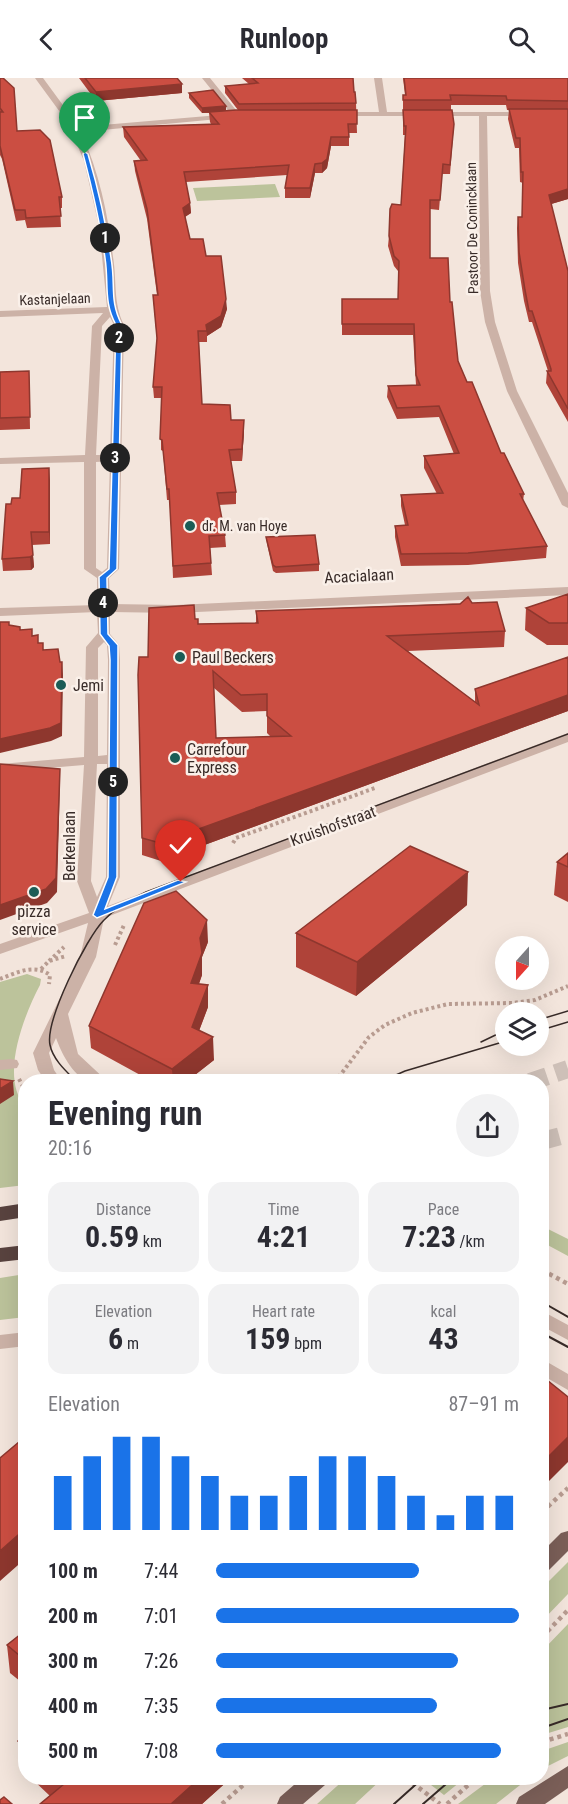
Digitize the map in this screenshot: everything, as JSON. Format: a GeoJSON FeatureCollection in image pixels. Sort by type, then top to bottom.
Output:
{"type":"FeatureCollection","features":[{"type":"Feature","properties":{"kind":"highway"},"geometry":{"type":"LineString","coordinates":[[0,1214],[18,1211]]}},
{"type":"Feature","properties":{"kind":"highway"},"geometry":{"type":"LineString","coordinates":[[0,1256],[18,1253]]}},
{"type":"Feature","properties":{"kind":"main road"},"geometry":{"type":"LineString","coordinates":[[549,1557],[568,1539]]}},
{"type":"Feature","properties":{"kind":"main road"},"geometry":{"type":"LineString","coordinates":[[527,1804],[568,1776]]}},
{"type":"Feature","properties":{"kind":"main road"},"geometry":{"type":"LineString","coordinates":[[288,1804],[309,1785]]}},
{"type":"Feature","properties":{"kind":"street","name":"Berkenlaan"},"geometry":{"type":"LineString","coordinates":[[39,78],[66,112],[76,130],[99,204],[109,261],[111,310],[119,325],[113,569],[103,577]]}},
{"type":"Feature","properties":{"kind":"street"},"geometry":{"type":"LineString","coordinates":[[206,78],[236,115]]}},
{"type":"Feature","properties":{"kind":"street"},"geometry":{"type":"LineString","coordinates":[[378,78],[383,114]]}},
{"type":"Feature","properties":{"kind":"street"},"geometry":{"type":"LineString","coordinates":[[329,114],[568,114]]}},
{"type":"Feature","properties":{"kind":"street","name":"Pastoor De Conincklaan"},"geometry":{"type":"LineString","coordinates":[[483,114],[485,291],[490,322],[512,392],[562,478],[568,505]]}},
{"type":"Feature","properties":{"kind":"street"},"geometry":{"type":"LineString","coordinates":[[76,130],[246,115]]}},
{"type":"Feature","properties":{"kind":"street","name":"Berkenlaan"},"geometry":{"type":"LineString","coordinates":[[103,577],[90,568],[90,458],[97,326],[111,310]]}},
{"type":"Feature","properties":{"kind":"street","name":"Kastanjelaan"},"geometry":{"type":"LineString","coordinates":[[0,314],[111,310]]}},
{"type":"Feature","properties":{"kind":"street"},"geometry":{"type":"LineString","coordinates":[[0,461],[116,458]]}},
{"type":"Feature","properties":{"kind":"street","name":"Berkenlaan"},"geometry":{"type":"LineString","coordinates":[[97,915],[113,877],[114,645],[104,634],[103,577]]}},
{"type":"Feature","properties":{"kind":"street","name":"Acacialaan"},"geometry":{"type":"LineString","coordinates":[[152,606],[175,600],[568,585]]}},
{"type":"Feature","properties":{"kind":"street","name":"Acacialaan"},"geometry":{"type":"LineString","coordinates":[[0,612],[152,606],[176,609],[568,591]]}},
{"type":"Feature","properties":{"kind":"street","name":"Berkenlaan"},"geometry":{"type":"LineString","coordinates":[[97,915],[84,881],[89,760],[93,721],[92,647],[104,634]]}},
{"type":"Feature","properties":{"kind":"street","name":"Kruishofstraat"},"geometry":{"type":"LineString","coordinates":[[0,949],[97,915],[568,737]]}},
{"type":"Feature","properties":{"kind":"street"},"geometry":{"type":"LineString","coordinates":[[0,768],[113,759]]}},
{"type":"Feature","properties":{"kind":"street"},"geometry":{"type":"LineString","coordinates":[[49,1074],[41,1053],[88,957],[97,915]]}},
{"type":"Feature","properties":{"kind":"street"},"geometry":{"type":"LineString","coordinates":[[61,1016],[66,1048],[75,1062],[90,1074]]}},
{"type":"Feature","properties":{"kind":"street"},"geometry":{"type":"LineString","coordinates":[[549,1322],[568,1332]]}},
{"type":"Feature","properties":{"kind":"street"},"geometry":{"type":"LineString","coordinates":[[0,1342],[18,1340]]}},
{"type":"Feature","properties":{"kind":"street"},"geometry":{"type":"LineString","coordinates":[[549,1371],[568,1383]]}},
{"type":"Feature","properties":{"kind":"path"},"geometry":{"type":"LineString","coordinates":[[113,950],[118,936]]}},
{"type":"Feature","properties":{"kind":"path"},"geometry":{"type":"LineString","coordinates":[[0,979],[29,969],[41,969]]}},
{"type":"Feature","properties":{"kind":"path"},"geometry":{"type":"LineString","coordinates":[[343,1074],[369,1036],[385,1025],[412,1013],[448,1004],[513,1003],[536,1000],[568,986]]}},
{"type":"Feature","properties":{"kind":"path"},"geometry":{"type":"LineString","coordinates":[[549,1274],[568,1284]]}},
{"type":"Feature","properties":{"kind":"path"},"geometry":{"type":"LineString","coordinates":[[549,1506],[568,1488]]}},
{"type":"Feature","properties":{"kind":"path"},"geometry":{"type":"LineString","coordinates":[[549,1629],[568,1610]]}},
{"type":"Feature","properties":{"kind":"path"},"geometry":{"type":"LineString","coordinates":[[549,1740],[568,1734]]}},
{"type":"Feature","properties":{"kind":"path"},"geometry":{"type":"LineString","coordinates":[[222,1804],[243,1785]]}},
{"type":"Feature","properties":{"kind":"path"},"geometry":{"type":"LineString","coordinates":[[415,1785],[440,1804]]}},
{"type":"Feature","properties":{"kind":"path"},"geometry":{"type":"LineString","coordinates":[[447,1804],[468,1785]]}},
{"type":"Feature","properties":{"kind":"green space"},"geometry":{"type":"Polygon","coordinates":[[[275,184],[280,197],[197,201],[193,188],[275,184]]]}},
{"type":"Feature","properties":{"kind":"green space"},"geometry":{"type":"Polygon","coordinates":[[[27,974],[41,979],[21,1030],[14,1064],[14,1080],[18,1094],[18,1186],[0,1188],[0,982],[27,974]]]}},
{"type":"Feature","properties":{"kind":"green space"},"geometry":{"type":"Polygon","coordinates":[[[549,1230],[568,1239],[568,1256],[549,1246],[549,1230]]]}},
{"type":"Feature","properties":{"kind":"green space"},"geometry":{"type":"Polygon","coordinates":[[[18,1275],[18,1318],[0,1320],[0,1278],[18,1275]]]}},
{"type":"Feature","properties":{"kind":"green space"},"geometry":{"type":"Polygon","coordinates":[[[568,1562],[568,1594],[549,1614],[549,1581],[568,1562]]]}},
{"type":"Feature","properties":{"kind":"green space"},"geometry":{"type":"Polygon","coordinates":[[[568,1624],[568,1727],[549,1733],[549,1644],[568,1624]]]}},
{"type":"Feature","properties":{"kind":"green space"},"geometry":{"type":"Polygon","coordinates":[[[568,1742],[568,1756],[549,1766],[549,1749],[568,1742]]]}},
{"type":"Feature","properties":{"kind":"green space"},"geometry":{"type":"Polygon","coordinates":[[[338,1785],[375,1785],[355,1804],[317,1804],[338,1785]]]}},
{"type":"Feature","properties":{"kind":"green space"},"geometry":{"type":"Polygon","coordinates":[[[431,1785],[456,1785],[444,1795],[431,1785]]]}},
{"type":"Feature","properties":{"kind":"green space"},"geometry":{"type":"Polygon","coordinates":[[[484,1785],[520,1785],[496,1804],[458,1804],[484,1785]]]}},
{"type":"Feature","properties":{"kind":"building"},"geometry":{"type":"Polygon","coordinates":[[[0,78],[14,88],[17,131],[40,130],[50,140],[62,197],[59,197],[61,216],[26,218],[25,210],[15,210],[0,146],[0,112],[3,112],[0,108],[0,78]]]}},
{"type":"Feature","properties":{"kind":"building"},"geometry":{"type":"Polygon","coordinates":[[[85,78],[177,78],[182,84],[96,92],[85,78]]]}},
{"type":"Feature","properties":{"kind":"building"},"geometry":{"type":"Polygon","coordinates":[[[252,78],[353,78],[356,103],[239,104],[225,86],[258,83],[252,78]]]}},
{"type":"Feature","properties":{"kind":"building"},"geometry":{"type":"Polygon","coordinates":[[[404,78],[568,78],[568,101],[507,100],[506,96],[450,95],[451,100],[403,100],[403,95],[406,95],[404,78]]]}},
{"type":"Feature","properties":{"kind":"building"},"geometry":{"type":"Polygon","coordinates":[[[213,90],[226,106],[202,108],[189,93],[213,90]]]}},
{"type":"Feature","properties":{"kind":"building"},"geometry":{"type":"Polygon","coordinates":[[[509,109],[568,109],[568,189],[549,195],[568,271],[568,409],[547,371],[551,369],[532,311],[529,311],[519,252],[518,217],[522,217],[523,172],[521,172],[520,138],[516,138],[509,109]]]}},
{"type":"Feature","properties":{"kind":"building"},"geometry":{"type":"Polygon","coordinates":[[[357,110],[357,124],[348,124],[349,137],[331,137],[327,159],[315,164],[310,188],[285,188],[289,165],[184,172],[190,203],[183,208],[190,239],[203,239],[206,256],[221,256],[226,299],[221,316],[206,325],[207,331],[198,331],[202,404],[230,405],[231,420],[244,420],[242,449],[229,450],[236,492],[217,493],[225,535],[209,536],[211,563],[173,566],[169,489],[167,489],[162,440],[160,439],[162,387],[153,387],[157,338],[153,295],[158,295],[147,209],[134,161],[147,160],[123,127],[219,124],[209,112],[357,110]]]}},
{"type":"Feature","properties":{"kind":"building"},"geometry":{"type":"Polygon","coordinates":[[[403,110],[452,110],[454,124],[450,165],[443,164],[440,200],[430,200],[430,258],[448,258],[450,302],[452,302],[458,361],[467,382],[472,382],[501,453],[504,453],[524,494],[520,494],[547,546],[468,553],[401,554],[395,526],[408,525],[401,495],[443,493],[424,456],[459,453],[439,406],[397,408],[388,386],[420,385],[416,375],[414,324],[342,324],[342,299],[398,299],[399,261],[394,256],[389,236],[390,209],[392,204],[401,205],[406,126],[404,126],[403,110]]]}},
{"type":"Feature","properties":{"kind":"building"},"geometry":{"type":"Polygon","coordinates":[[[29,371],[30,417],[0,418],[0,372],[29,371]]]}},
{"type":"Feature","properties":{"kind":"building"},"geometry":{"type":"Polygon","coordinates":[[[49,468],[49,532],[31,532],[33,555],[30,557],[2,559],[6,504],[11,504],[12,498],[20,498],[22,469],[49,468]]]}},
{"type":"Feature","properties":{"kind":"building"},"geometry":{"type":"Polygon","coordinates":[[[315,535],[319,564],[276,567],[273,565],[266,537],[315,535]]]}},
{"type":"Feature","properties":{"kind":"building"},"geometry":{"type":"Polygon","coordinates":[[[568,594],[568,623],[549,623],[526,608],[568,594]]]}},
{"type":"Feature","properties":{"kind":"building"},"geometry":{"type":"Polygon","coordinates":[[[468,597],[472,603],[497,602],[505,631],[387,636],[479,705],[475,689],[568,657],[568,695],[160,843],[142,838],[138,675],[139,657],[148,657],[149,608],[194,605],[195,619],[198,619],[198,624],[258,623],[256,611],[460,604],[468,597]],[[213,671],[216,738],[291,736],[267,716],[267,694],[241,695],[213,671]]]}},
{"type":"Feature","properties":{"kind":"building"},"geometry":{"type":"Polygon","coordinates":[[[0,622],[9,622],[9,625],[20,627],[20,630],[32,629],[32,636],[38,635],[38,643],[43,643],[43,650],[58,649],[60,662],[62,662],[61,723],[50,728],[0,739],[0,622]]]}},
{"type":"Feature","properties":{"kind":"building"},"geometry":{"type":"Polygon","coordinates":[[[0,764],[60,769],[56,878],[46,889],[0,905],[0,764]]]}},
{"type":"Feature","properties":{"kind":"building"},"geometry":{"type":"Polygon","coordinates":[[[410,846],[468,872],[357,962],[296,933],[410,846]]]}},
{"type":"Feature","properties":{"kind":"building"},"geometry":{"type":"Polygon","coordinates":[[[568,853],[568,867],[557,862],[568,853]]]}},
{"type":"Feature","properties":{"kind":"building"},"geometry":{"type":"Polygon","coordinates":[[[176,891],[207,920],[200,938],[202,953],[191,983],[208,985],[192,1027],[213,1037],[172,1069],[89,1026],[144,903],[176,891]]]}},
{"type":"Feature","properties":{"kind":"building"},"geometry":{"type":"Polygon","coordinates":[[[0,1079],[13,1081],[0,1089],[0,1079]]]}},
{"type":"Feature","properties":{"kind":"building"},"geometry":{"type":"Polygon","coordinates":[[[549,1382],[568,1397],[568,1437],[549,1456],[549,1382]]]}},
{"type":"Feature","properties":{"kind":"building"},"geometry":{"type":"Polygon","coordinates":[[[18,1443],[18,1535],[0,1551],[0,1458],[18,1443]]]}},
{"type":"Feature","properties":{"kind":"building"},"geometry":{"type":"Polygon","coordinates":[[[18,1636],[18,1654],[7,1645],[18,1636]]]}},
{"type":"Feature","properties":{"kind":"building"},"geometry":{"type":"Polygon","coordinates":[[[63,1785],[192,1785],[171,1804],[40,1804],[63,1785]]]}},
{"type":"Feature","properties":{"kind":"building"},"geometry":{"type":"Polygon","coordinates":[[[4,1797],[12,1804],[0,1804],[0,1800],[4,1797]]]}},
{"type":"Feature","properties":{"kind":"tunnel"},"geometry":{"type":"LineString","coordinates":[[549,1076],[568,1069]]}},
{"type":"Feature","properties":{"kind":"tunnel"},"geometry":{"type":"LineString","coordinates":[[549,1139],[568,1134]]}},
{"type":"Feature","properties":{"kind":"tram line"},"geometry":{"type":"LineString","coordinates":[[69,1074],[54,1056],[50,1045],[54,1018],[68,980],[87,944],[104,920],[119,907],[146,892],[568,734]]}},
{"type":"Feature","properties":{"kind":"tram line"},"geometry":{"type":"LineString","coordinates":[[549,1017],[568,1011]]}},
{"type":"Feature","properties":{"kind":"tram line"},"geometry":{"type":"LineString","coordinates":[[549,1028],[568,1022]]}},
{"type":"Feature","properties":{"kind":"tram line"},"geometry":{"type":"LineString","coordinates":[[481,1042],[495,1035]]}},
{"type":"Feature","properties":{"kind":"tram line"},"geometry":{"type":"LineString","coordinates":[[398,1074],[495,1044]]}},
{"type":"Feature","properties":{"kind":"tram line"},"geometry":{"type":"LineString","coordinates":[[549,1306],[568,1317]]}},
{"type":"Feature","properties":{"kind":"tram line"},"geometry":{"type":"LineString","coordinates":[[549,1337],[568,1347]]}},
{"type":"Feature","properties":{"kind":"tram line"},"geometry":{"type":"LineString","coordinates":[[549,1708],[568,1704]]}},
{"type":"Feature","properties":{"kind":"tram line"},"geometry":{"type":"LineString","coordinates":[[549,1726],[568,1719]]}},
{"type":"Feature","properties":{"kind":"tram line"},"geometry":{"type":"LineString","coordinates":[[394,1804],[415,1785]]}},
{"type":"Feature","properties":{"kind":"tram line"},"geometry":{"type":"LineString","coordinates":[[423,1804],[445,1785]]}},
{"type":"Feature","properties":{"kind":"place","name":"dr. M. van Hoye"},"geometry":{"type":"Point","coordinates":[190,526]}},
{"type":"Feature","properties":{"kind":"place","name":"Paul Beckers"},"geometry":{"type":"Point","coordinates":[180,657]}},
{"type":"Feature","properties":{"kind":"place","name":"Jemi"},"geometry":{"type":"Point","coordinates":[61,685]}},
{"type":"Feature","properties":{"kind":"place","name":"Carrefour Express"},"geometry":{"type":"Point","coordinates":[175,758]}},
{"type":"Feature","properties":{"kind":"place","name":"pizza service"},"geometry":{"type":"Point","coordinates":[34,892]}},
{"type":"Feature","properties":{"kind":"route"},"geometry":{"type":"LineString","coordinates":[[85,154],[99,204],[109,261],[111,310],[119,325],[113,569],[103,577],[104,634],[114,645],[113,877],[97,915],[181,882]]}}]}
